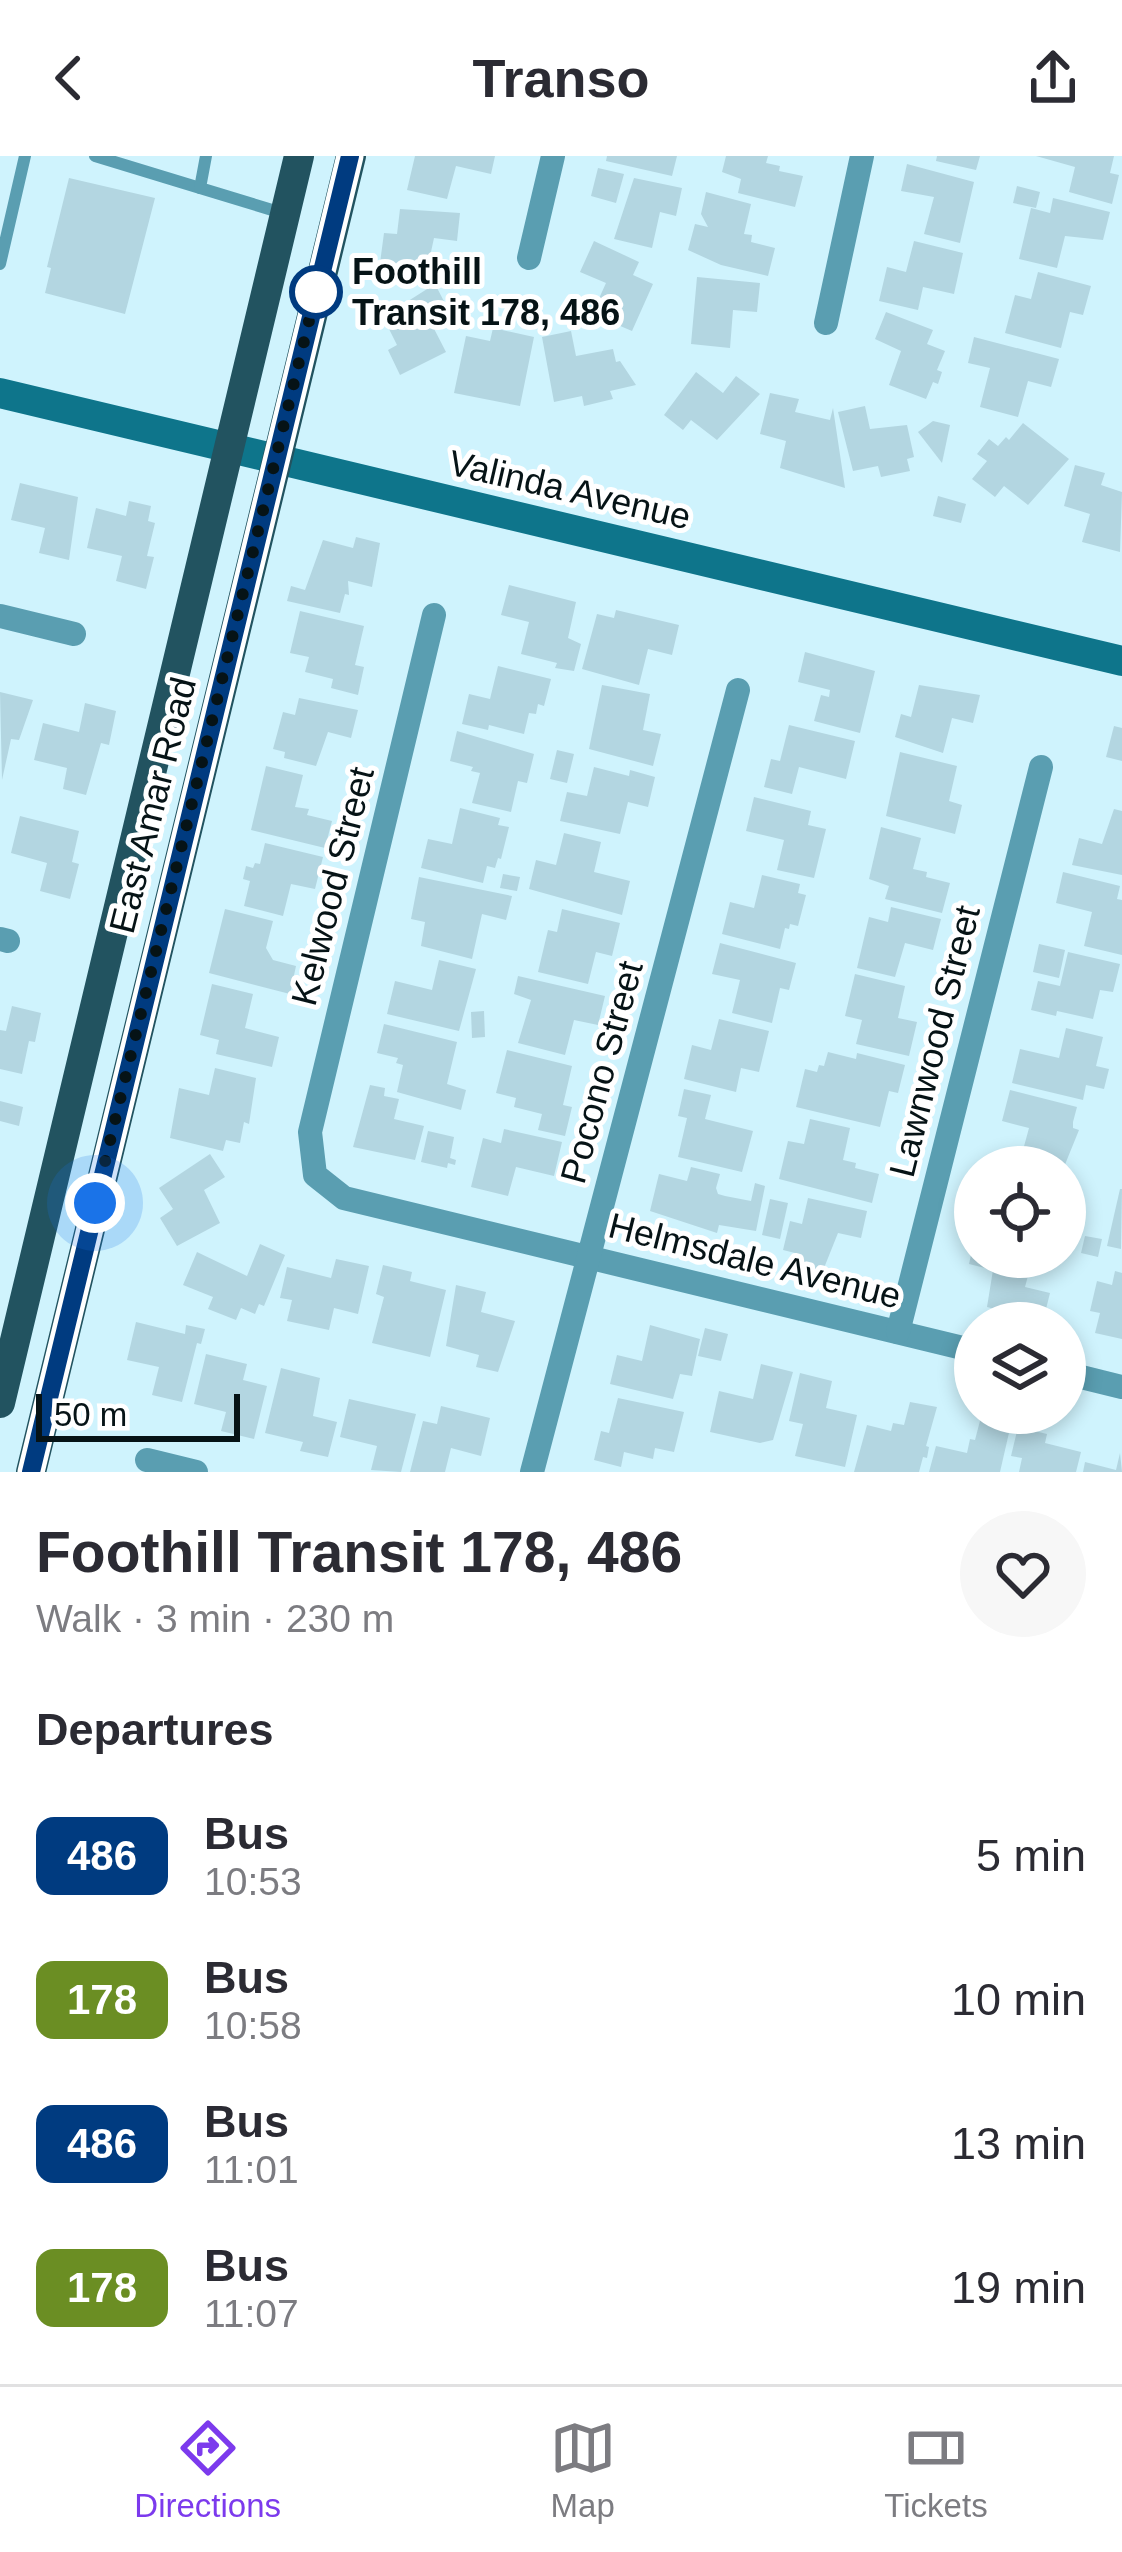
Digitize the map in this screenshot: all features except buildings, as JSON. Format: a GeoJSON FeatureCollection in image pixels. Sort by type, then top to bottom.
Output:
{"type":"FeatureCollection","features":[{"type":"Feature","properties":{"kind":"main road","name":"East Amar Road"},"geometry":{"type":"LineString","coordinates":[[0,1403],[299,156]]}},
{"type":"Feature","properties":{"kind":"main road","name":"East Amar Road"},"geometry":{"type":"LineString","coordinates":[[31,1472],[350,156]]}},
{"type":"Feature","properties":{"kind":"main road","name":"Valinda Avenue"},"geometry":{"type":"LineString","coordinates":[[0,393],[1122,661]]}},
{"type":"Feature","properties":{"kind":"street"},"geometry":{"type":"LineString","coordinates":[[529,258],[553,156]]}},
{"type":"Feature","properties":{"kind":"street"},"geometry":{"type":"LineString","coordinates":[[826,323],[862,156]]}},
{"type":"Feature","properties":{"kind":"street","name":"Kelwood Street"},"geometry":{"type":"LineString","coordinates":[[315,1175],[310,1132],[434,615]]}},
{"type":"Feature","properties":{"kind":"street"},"geometry":{"type":"LineString","coordinates":[[0,616],[74,634]]}},
{"type":"Feature","properties":{"kind":"street","name":"Pocono Street"},"geometry":{"type":"LineString","coordinates":[[532,1472],[738,690]]}},
{"type":"Feature","properties":{"kind":"street","name":"Lawnwood Street"},"geometry":{"type":"LineString","coordinates":[[898,1332],[1041,766]]}},
{"type":"Feature","properties":{"kind":"street","name":"Helmsdale Avenue"},"geometry":{"type":"LineString","coordinates":[[315,1175],[344,1198],[954,1346]]}},
{"type":"Feature","properties":{"kind":"street"},"geometry":{"type":"LineString","coordinates":[[1086,1378],[1122,1387]]}},
{"type":"Feature","properties":{"kind":"street"},"geometry":{"type":"LineString","coordinates":[[147,1460],[196,1472]]}},
{"type":"Feature","properties":{"kind":"lane"},"geometry":{"type":"LineString","coordinates":[[0,264],[25,156]]}},
{"type":"Feature","properties":{"kind":"lane"},"geometry":{"type":"LineString","coordinates":[[95,156],[286,214]]}},
{"type":"Feature","properties":{"kind":"lane"},"geometry":{"type":"LineString","coordinates":[[200,188],[206,156]]}},
{"type":"Feature","properties":{"kind":"bus line","name":"486"},"geometry":{"type":"LineString","coordinates":[[31,1472],[350,156]]}},
{"type":"Feature","properties":{"kind":"place","name":"Foothill Transit 178, 486"},"geometry":{"type":"Point","coordinates":[316,292]}},
{"type":"Feature","properties":{"kind":"route"},"geometry":{"type":"LineString","coordinates":[[95,1203],[316,292]]}}]}
